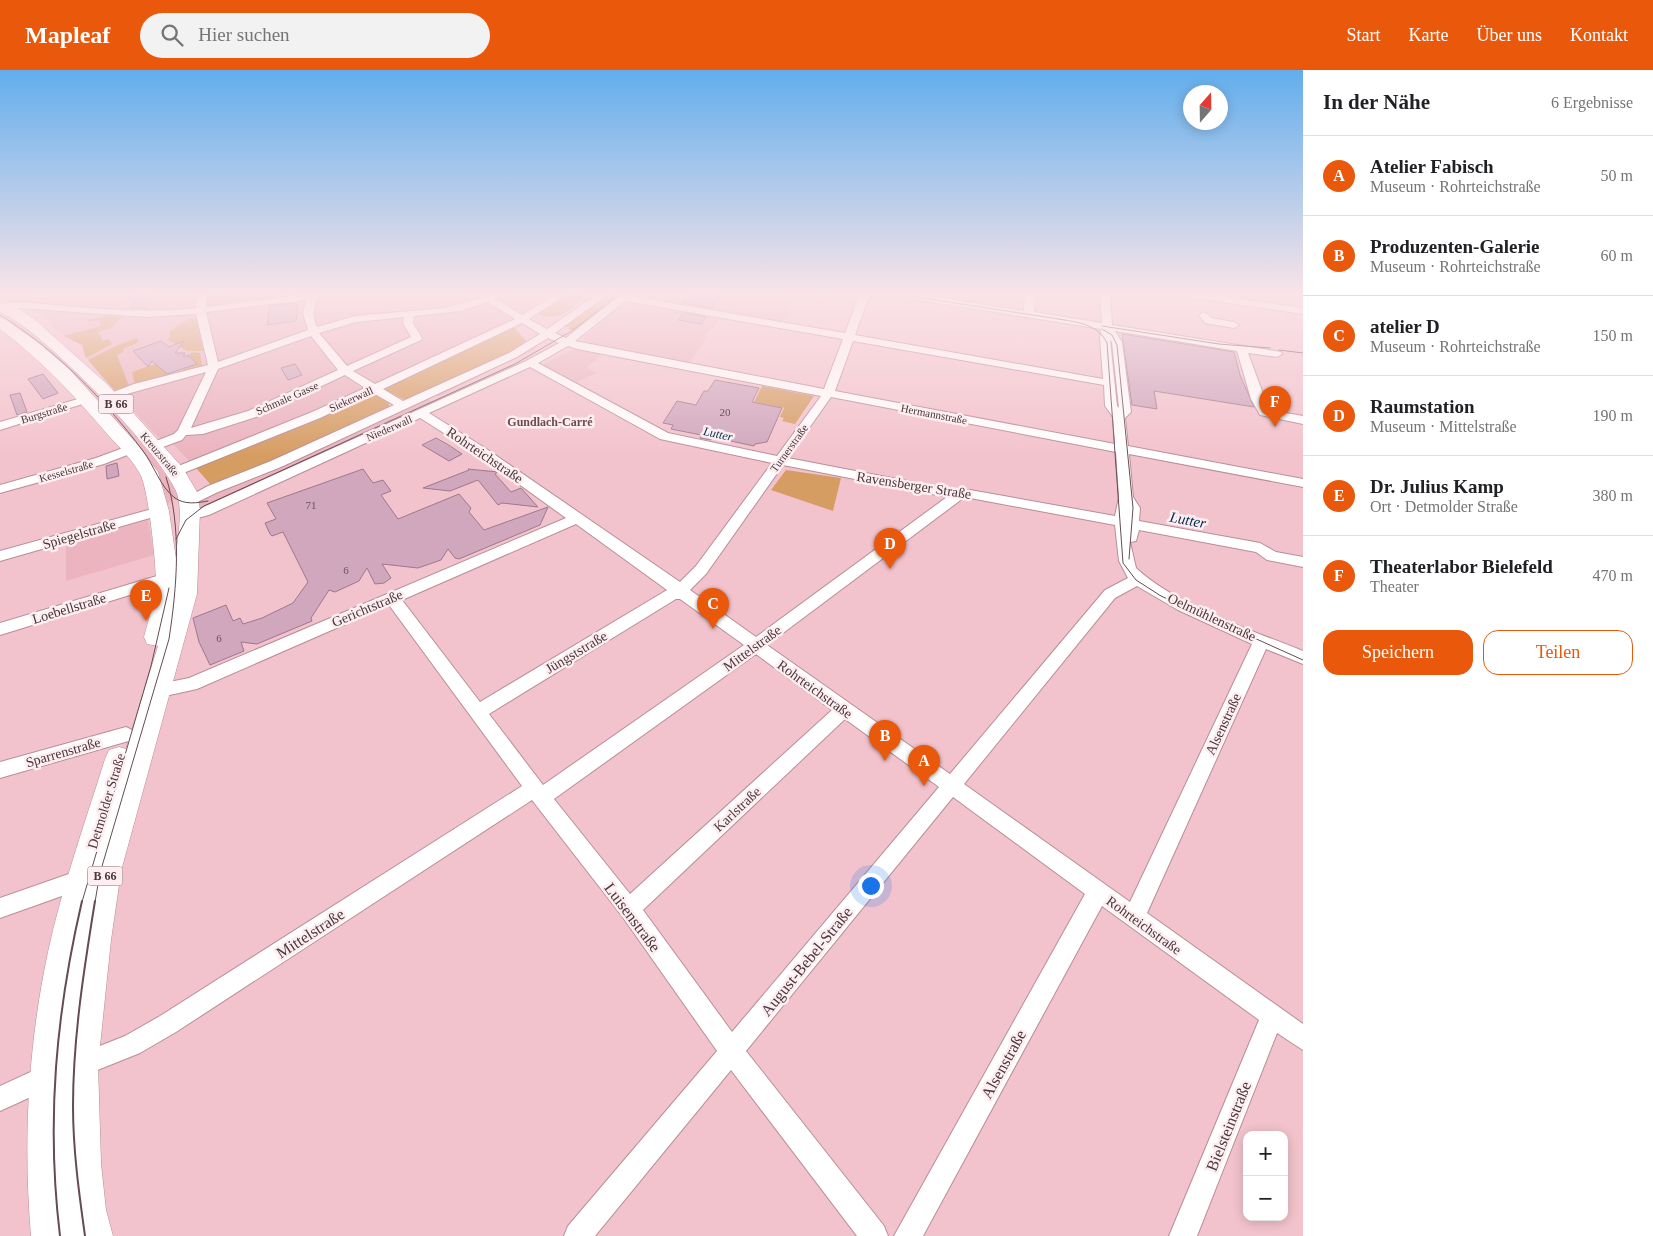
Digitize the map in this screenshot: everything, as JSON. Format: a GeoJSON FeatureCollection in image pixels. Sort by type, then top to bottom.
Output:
{"type":"FeatureCollection","features":[{"type":"Feature","properties":{"kind":"main road","name":"Kreuzstraße"},"geometry":{"type":"LineString","coordinates":[[36,347],[88,399],[131,449],[151,476],[180,505]]}},
{"type":"Feature","properties":{"kind":"main road","name":"Kreuzstraße"},"geometry":{"type":"LineString","coordinates":[[58,347],[109,396],[155,446],[180,505]]}},
{"type":"Feature","properties":{"kind":"main road","name":"Detmolder Straße"},"geometry":{"type":"LineString","coordinates":[[52,1236],[46,1188],[64,1071],[94,940],[105,871],[185,594],[187,541],[180,505]]}},
{"type":"Feature","properties":{"kind":"main road","name":"Detmolder Straße"},"geometry":{"type":"LineString","coordinates":[[92,1236],[86,1210],[81,1164],[64,1071],[65,954],[83,879],[159,627],[180,505]]}},
{"type":"Feature","properties":{"kind":"street"},"geometry":{"type":"LineString","coordinates":[[183,432],[214,366],[210,347]]}},
{"type":"Feature","properties":{"kind":"street"},"geometry":{"type":"LineString","coordinates":[[109,396],[214,366],[267,347]]}},
{"type":"Feature","properties":{"kind":"street"},"geometry":{"type":"LineString","coordinates":[[326,347],[345,371],[403,406]]}},
{"type":"Feature","properties":{"kind":"street","name":"Schmale Gasse"},"geometry":{"type":"LineString","coordinates":[[155,446],[183,432],[199,431],[280,403],[397,347]]}},
{"type":"Feature","properties":{"kind":"street","name":"Siekerwall"},"geometry":{"type":"LineString","coordinates":[[180,505],[310,418],[464,347]]}},
{"type":"Feature","properties":{"kind":"street","name":"Niederwall"},"geometry":{"type":"LineString","coordinates":[[180,505],[403,406],[508,357],[524,347]]}},
{"type":"Feature","properties":{"kind":"street","name":"Niederwall"},"geometry":{"type":"LineString","coordinates":[[180,505],[422,414],[530,363],[558,347]]}},
{"type":"Feature","properties":{"kind":"street","name":"Hermannstraße"},"geometry":{"type":"LineString","coordinates":[[589,347],[1303,483]]}},
{"type":"Feature","properties":{"kind":"street","name":"Turnerstraße"},"geometry":{"type":"LineString","coordinates":[[679,590],[701,570],[828,394],[846,347]]}},
{"type":"Feature","properties":{"kind":"street"},"geometry":{"type":"LineString","coordinates":[[910,347],[1109,382]]}},
{"type":"Feature","properties":{"kind":"street"},"geometry":{"type":"LineString","coordinates":[[1107,347],[1111,410],[1119,417],[1126,497],[1133,508],[1127,523],[1130,542],[1127,559]]}},
{"type":"Feature","properties":{"kind":"street"},"geometry":{"type":"LineString","coordinates":[[1118,347],[1125,412],[1119,417]]}},
{"type":"Feature","properties":{"kind":"street"},"geometry":{"type":"LineString","coordinates":[[1277,354],[1241,348],[1257,399],[1264,414],[1303,420]]}},
{"type":"Feature","properties":{"kind":"street","name":"Ravensberger Straße"},"geometry":{"type":"LineString","coordinates":[[530,363],[664,436],[704,446],[959,495],[975,495],[1260,548],[1272,556],[1303,562]]}},
{"type":"Feature","properties":{"kind":"street","name":"Burgstraße"},"geometry":{"type":"LineString","coordinates":[[0,426],[88,399]]}},
{"type":"Feature","properties":{"kind":"street","name":"Rohrteichstraße"},"geometry":{"type":"LineString","coordinates":[[422,414],[484,453],[679,590],[1303,1038]]}},
{"type":"Feature","properties":{"kind":"street","name":"Kesselstraße"},"geometry":{"type":"LineString","coordinates":[[0,489],[100,462],[131,449]]}},
{"type":"Feature","properties":{"kind":"street","name":"Mittelstraße"},"geometry":{"type":"LineString","coordinates":[[0,1099],[64,1071],[132,1045],[538,792],[755,646],[959,495]]}},
{"type":"Feature","properties":{"kind":"street","name":"Spiegelstraße"},"geometry":{"type":"LineString","coordinates":[[0,556],[180,505]]}},
{"type":"Feature","properties":{"kind":"street","name":"Gerichtstraße"},"geometry":{"type":"LineString","coordinates":[[156,691],[191,684],[576,519]]}},
{"type":"Feature","properties":{"kind":"street","name":"Oelmühlenstraße"},"geometry":{"type":"LineString","coordinates":[[1127,559],[1138,580],[1164,595],[1303,658]]}},
{"type":"Feature","properties":{"kind":"street","name":"August-Bebel-Straße"},"geometry":{"type":"LineString","coordinates":[[1110,594],[1109,586],[1127,559]]}},
{"type":"Feature","properties":{"kind":"street","name":"Loebellstraße"},"geometry":{"type":"LineString","coordinates":[[0,629],[167,578]]}},
{"type":"Feature","properties":{"kind":"street","name":"August-Bebel-Straße"},"geometry":{"type":"LineString","coordinates":[[578,1236],[1110,594],[1119,591],[1127,583],[1138,580]]}},
{"type":"Feature","properties":{"kind":"street","name":"Jüngststraße"},"geometry":{"type":"LineString","coordinates":[[478,712],[679,590]]}},
{"type":"Feature","properties":{"kind":"street","name":"Luisenstraße"},"geometry":{"type":"LineString","coordinates":[[392,598],[629,909],[731,1051],[874,1236]]}},
{"type":"Feature","properties":{"kind":"street","name":"Alsenstraße"},"geometry":{"type":"LineString","coordinates":[[1134,917],[1262,640]]}},
{"type":"Feature","properties":{"kind":"street","name":"Karlstraße"},"geometry":{"type":"LineString","coordinates":[[629,909],[844,710]]}},
{"type":"Feature","properties":{"kind":"street","name":"Sparrenstraße"},"geometry":{"type":"LineString","coordinates":[[0,770],[126,735]]}},
{"type":"Feature","properties":{"kind":"street"},"geometry":{"type":"LineString","coordinates":[[0,908],[83,879]]}},
{"type":"Feature","properties":{"kind":"street","name":"Alsenstraße"},"geometry":{"type":"LineString","coordinates":[[908,1236],[1098,892]]}},
{"type":"Feature","properties":{"kind":"street","name":"Bielsteinstraße"},"geometry":{"type":"LineString","coordinates":[[1183,1236],[1272,1016]]}},
{"type":"Feature","properties":{"kind":"shaded area"},"geometry":{"type":"Polygon","coordinates":[[[34,347],[52,347],[67,360],[164,465],[183,496],[164,505],[166,502],[164,491],[34,347]]]}},
{"type":"Feature","properties":{"kind":"shaded area"},"geometry":{"type":"Polygon","coordinates":[[[83,347],[106,347],[86,358],[83,347]]]}},
{"type":"Feature","properties":{"kind":"shaded area"},"geometry":{"type":"Polygon","coordinates":[[[113,347],[127,347],[123,349],[124,352],[117,355],[129,386],[114,390],[88,360],[113,347]]]}},
{"type":"Feature","properties":{"kind":"shaded area"},"geometry":{"type":"Polygon","coordinates":[[[181,347],[202,347],[203,351],[187,351],[181,347]]]}},
{"type":"Feature","properties":{"kind":"shaded area"},"geometry":{"type":"Polygon","coordinates":[[[471,347],[318,419],[196,468],[174,445],[158,437],[114,390],[88,360],[84,348],[471,347]]]}},
{"type":"Feature","properties":{"kind":"shaded area"},"geometry":{"type":"Polygon","coordinates":[[[471,347],[517,347],[509,353],[405,400],[383,389],[471,347]]]}},
{"type":"Feature","properties":{"kind":"shaded area"},"geometry":{"type":"Polygon","coordinates":[[[534,347],[537,348],[438,397],[435,395],[534,347]]]}},
{"type":"Feature","properties":{"kind":"shaded area"},"geometry":{"type":"Polygon","coordinates":[[[612,347],[700,347],[689,363],[612,347]]]}},
{"type":"Feature","properties":{"kind":"shaded area"},"geometry":{"type":"Polygon","coordinates":[[[572,350],[601,354],[586,367],[596,373],[576,383],[542,365],[572,350]]]}},
{"type":"Feature","properties":{"kind":"shaded area"},"geometry":{"type":"Polygon","coordinates":[[[193,352],[200,353],[202,366],[175,373],[196,364],[186,356],[193,352]]]}},
{"type":"Feature","properties":{"kind":"shaded area"},"geometry":{"type":"Polygon","coordinates":[[[155,364],[170,375],[135,384],[132,372],[155,364]]]}},
{"type":"Feature","properties":{"kind":"shaded area"},"geometry":{"type":"Polygon","coordinates":[[[762,386],[814,396],[795,424],[782,421],[784,418],[780,417],[784,408],[754,402],[762,386]]]}},
{"type":"Feature","properties":{"kind":"shaded area"},"geometry":{"type":"Polygon","coordinates":[[[370,395],[376,395],[389,403],[389,408],[265,464],[211,485],[196,468],[318,419],[370,395]]]}},
{"type":"Feature","properties":{"kind":"shaded area"},"geometry":{"type":"Polygon","coordinates":[[[428,399],[435,404],[196,510],[197,500],[281,467],[428,399]]]}},
{"type":"Feature","properties":{"kind":"shaded area"},"geometry":{"type":"Polygon","coordinates":[[[786,470],[841,478],[833,511],[771,490],[786,470]]]}},
{"type":"Feature","properties":{"kind":"shaded area"},"geometry":{"type":"Polygon","coordinates":[[[148,520],[154,555],[66,581],[66,543],[148,520]]]}},
{"type":"Feature","properties":{"kind":"building"},"geometry":{"type":"Polygon","coordinates":[[[143,347],[179,347],[175,353],[185,353],[183,356],[189,356],[197,364],[167,374],[152,361],[148,367],[133,351],[143,347]]]}},
{"type":"Feature","properties":{"kind":"building"},"geometry":{"type":"Polygon","coordinates":[[[1124,347],[1205,347],[1234,352],[1240,375],[1254,407],[1154,391],[1157,409],[1132,405],[1124,347]]]}},
{"type":"Feature","properties":{"kind":"building"},"geometry":{"type":"Polygon","coordinates":[[[295,364],[302,375],[288,380],[281,368],[295,364]]]}},
{"type":"Feature","properties":{"kind":"building"},"geometry":{"type":"Polygon","coordinates":[[[43,374],[58,393],[43,399],[28,379],[43,374]]]}},
{"type":"Feature","properties":{"kind":"building"},"geometry":{"type":"Polygon","coordinates":[[[715,380],[759,388],[752,402],[782,408],[767,442],[755,444],[754,446],[712,437],[711,440],[700,438],[701,435],[671,429],[673,425],[663,423],[677,401],[696,405],[704,391],[708,391],[715,380]]]}},
{"type":"Feature","properties":{"kind":"building"},"geometry":{"type":"Polygon","coordinates":[[[20,393],[27,412],[17,415],[10,395],[20,393]]]}},
{"type":"Feature","properties":{"kind":"building"},"geometry":{"type":"Polygon","coordinates":[[[436,438],[462,454],[449,461],[422,445],[436,438]]]}},
{"type":"Feature","properties":{"kind":"building"},"geometry":{"type":"Polygon","coordinates":[[[117,463],[119,476],[107,479],[106,466],[117,463]]]}},
{"type":"Feature","properties":{"kind":"building"},"geometry":{"type":"Polygon","coordinates":[[[363,469],[373,483],[383,480],[391,491],[381,495],[398,519],[459,494],[471,508],[469,512],[484,530],[548,507],[540,525],[459,559],[455,558],[448,549],[441,560],[418,568],[382,564],[391,578],[384,583],[375,584],[367,568],[359,581],[335,592],[329,590],[311,618],[312,621],[257,644],[241,642],[244,651],[210,665],[199,642],[193,618],[226,605],[233,621],[240,618],[243,624],[262,618],[293,603],[308,582],[283,532],[272,536],[270,534],[265,523],[276,519],[267,503],[363,469]]]}},
{"type":"Feature","properties":{"kind":"building"},"geometry":{"type":"Polygon","coordinates":[[[468,469],[498,472],[495,474],[511,492],[521,488],[538,507],[502,503],[498,505],[478,480],[450,491],[423,488],[468,469]]]}},
{"type":"Feature","properties":{"kind":"tram line"},"geometry":{"type":"LineString","coordinates":[[45,347],[78,376],[112,413],[143,451],[161,482],[170,493]]}},
{"type":"Feature","properties":{"kind":"tram line"},"geometry":{"type":"LineString","coordinates":[[176,539],[186,520],[204,506],[515,364],[544,347]]}},
{"type":"Feature","properties":{"kind":"tram line"},"geometry":{"type":"LineString","coordinates":[[1107,347],[1123,563],[1136,580],[1161,596],[1303,660]]}},
{"type":"Feature","properties":{"kind":"tram line"},"geometry":{"type":"LineString","coordinates":[[1117,347],[1133,508],[1129,559]]}},
{"type":"Feature","properties":{"kind":"tram line"},"geometry":{"type":"LineString","coordinates":[[1263,347],[1270,348]]}},
{"type":"Feature","properties":{"kind":"tram line"},"geometry":{"type":"LineString","coordinates":[[1279,350],[1303,353]]}},
{"type":"Feature","properties":{"kind":"tram line"},"geometry":{"type":"LineString","coordinates":[[166,477],[170,493]]}},
{"type":"Feature","properties":{"kind":"tram line"},"geometry":{"type":"LineString","coordinates":[[170,493],[175,498],[187,503],[208,501]]}},
{"type":"Feature","properties":{"kind":"tram line"},"geometry":{"type":"LineString","coordinates":[[170,493],[176,539]]}},
{"type":"Feature","properties":{"kind":"tram line"},"geometry":{"type":"LineString","coordinates":[[95,902],[100,873],[169,639],[176,578],[176,539]]}},
{"type":"Feature","properties":{"kind":"tram line"},"geometry":{"type":"LineString","coordinates":[[82,902],[151,666],[169,588]]}},
{"type":"Feature","properties":{"kind":"tram line"},"geometry":{"type":"LineString","coordinates":[[60,1236],[54,1151],[56,1067],[66,984],[82,901]]}},
{"type":"Feature","properties":{"kind":"tram line"},"geometry":{"type":"LineString","coordinates":[[85,1236],[75,1155],[73,1080],[80,1004],[95,901]]}},
{"type":"Feature","properties":{"kind":"place","name":"Theaterlabor Bielefeld"},"geometry":{"type":"Point","coordinates":[1275,427]}},
{"type":"Feature","properties":{"kind":"place","name":"Raumstation"},"geometry":{"type":"Point","coordinates":[890,569]}},
{"type":"Feature","properties":{"kind":"place","name":"Dr. Julius Kamp"},"geometry":{"type":"Point","coordinates":[146,621]}},
{"type":"Feature","properties":{"kind":"place","name":"atelier D"},"geometry":{"type":"Point","coordinates":[713,629]}},
{"type":"Feature","properties":{"kind":"place","name":"Produzenten-Galerie"},"geometry":{"type":"Point","coordinates":[885,761]}},
{"type":"Feature","properties":{"kind":"place","name":"Atelier Fabisch"},"geometry":{"type":"Point","coordinates":[924,786]}},
{"type":"Feature","properties":{"kind":"district","name":"Gundlach-Carré"},"geometry":{"type":"Point","coordinates":[550,422]}},
{"type":"Feature","properties":{"kind":"water label","name":"Lutter"},"geometry":{"type":"Point","coordinates":[718,434]}},
{"type":"Feature","properties":{"kind":"water label","name":"Lutter"},"geometry":{"type":"Point","coordinates":[1188,520]}}]}
